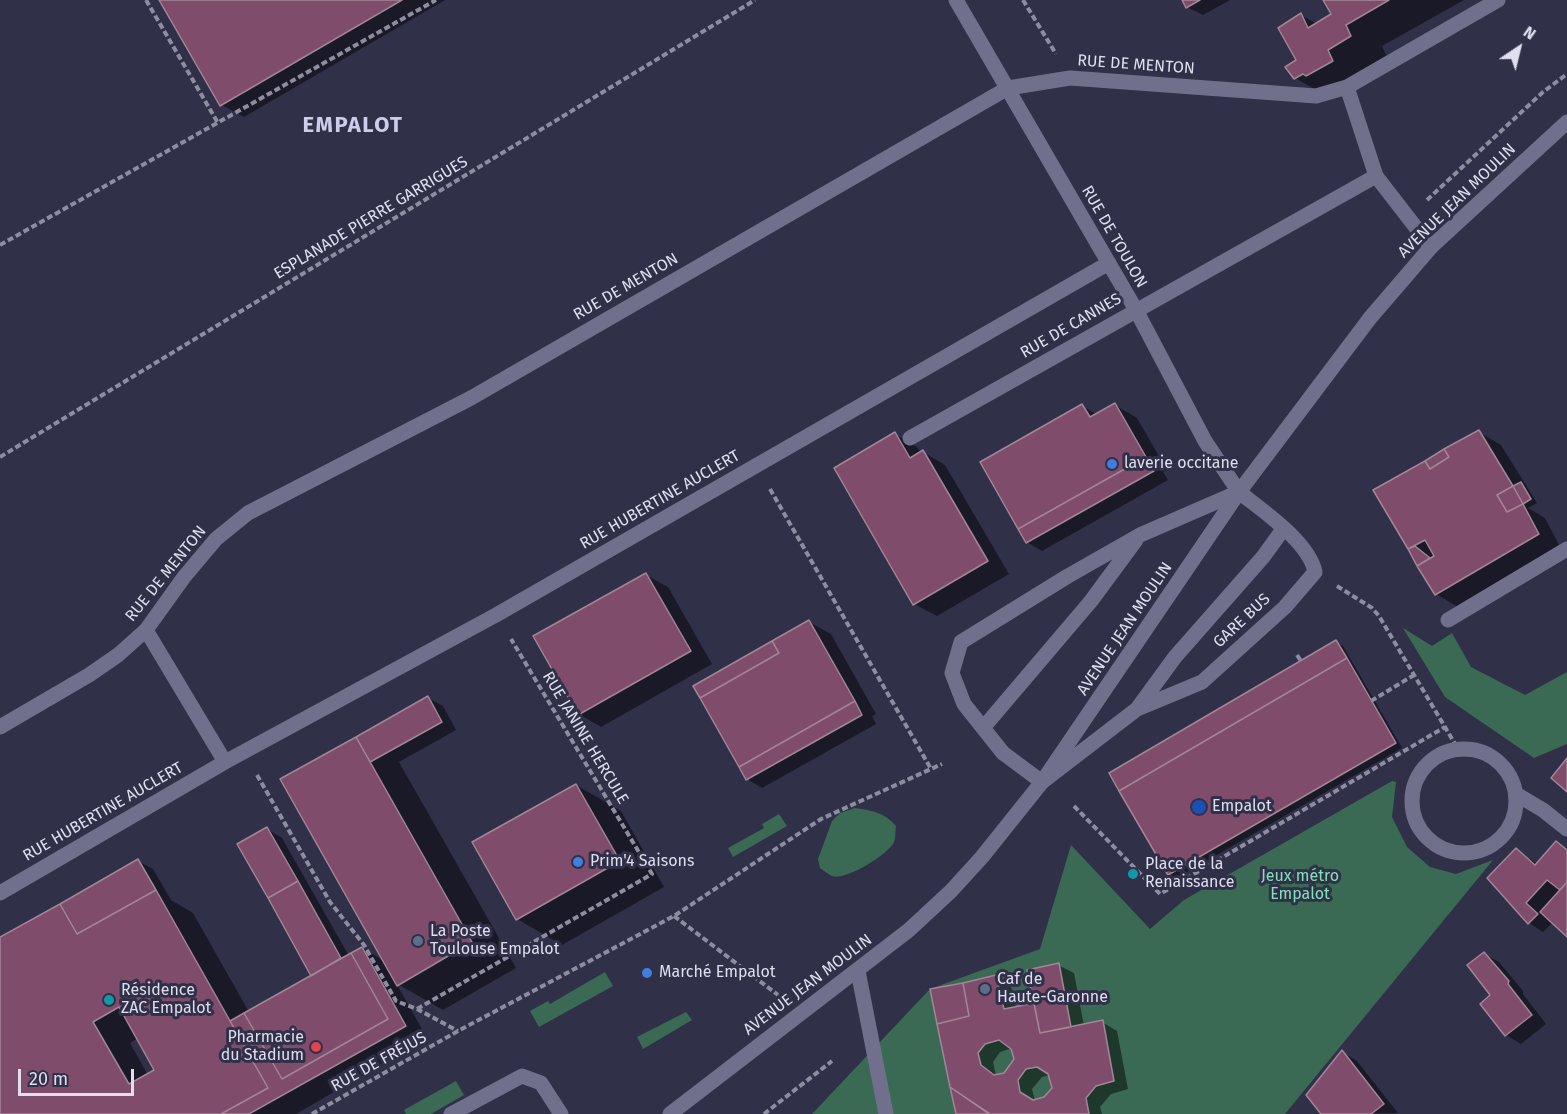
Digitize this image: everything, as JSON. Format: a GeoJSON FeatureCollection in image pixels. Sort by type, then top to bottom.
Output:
{"type":"FeatureCollection","features":[{"type":"Feature","properties":{"kind":"street","name":"RUE DE TOULON"},"geometry":{"type":"LineString","coordinates":[[956,0],[1136,310],[1205,441],[1239,492]]}},
{"type":"Feature","properties":{"kind":"street","name":"RUE DE MENTON"},"geometry":{"type":"LineString","coordinates":[[0,727],[89,675],[118,655],[146,630],[162,604],[216,539],[248,513],[471,398],[1008,88],[1070,78],[1316,96],[1347,87],[1498,0]]}},
{"type":"Feature","properties":{"kind":"street"},"geometry":{"type":"LineString","coordinates":[[1347,87],[1376,176],[1431,247]]}},
{"type":"Feature","properties":{"kind":"street","name":"AVENUE JEAN MOULIN"},"geometry":{"type":"LineString","coordinates":[[670,1114],[909,930],[951,891],[982,857],[1042,782],[1239,492],[1370,318],[1431,247],[1567,122]]}},
{"type":"Feature","properties":{"kind":"street","name":"RUE DE CANNES"},"geometry":{"type":"LineString","coordinates":[[910,438],[1376,176]]}},
{"type":"Feature","properties":{"kind":"street","name":"RUE HUBERTINE AUCLERT"},"geometry":{"type":"LineString","coordinates":[[0,893],[243,751],[496,615],[1109,263]]}},
{"type":"Feature","properties":{"kind":"street"},"geometry":{"type":"LineString","coordinates":[[1042,782],[1003,753],[964,704],[952,673],[961,642],[1140,535],[1239,492],[1284,528],[1313,562],[1315,572]]}},
{"type":"Feature","properties":{"kind":"street","name":"GARE BUS"},"geometry":{"type":"LineString","coordinates":[[1137,709],[1175,657],[1263,557],[1284,528]]}},
{"type":"Feature","properties":{"kind":"street"},"geometry":{"type":"LineString","coordinates":[[983,728],[1091,600],[1140,535]]}},
{"type":"Feature","properties":{"kind":"street"},"geometry":{"type":"LineString","coordinates":[[1448,620],[1567,549]]}},
{"type":"Feature","properties":{"kind":"street","name":"GARE BUS"},"geometry":{"type":"LineString","coordinates":[[1042,782],[1137,709],[1202,682],[1284,607],[1315,572]]}},
{"type":"Feature","properties":{"kind":"street"},"geometry":{"type":"LineString","coordinates":[[146,630],[225,762]]}},
{"type":"Feature","properties":{"kind":"street"},"geometry":{"type":"LineString","coordinates":[[1458,749],[1474,750],[1490,756],[1503,765],[1516,794],[1515,812],[1508,829],[1497,842],[1482,851],[1464,854],[1446,851],[1431,842],[1419,829],[1413,812],[1412,795],[1416,778],[1427,763],[1442,753],[1458,749]]}},
{"type":"Feature","properties":{"kind":"street"},"geometry":{"type":"LineString","coordinates":[[1516,794],[1543,810],[1567,830]]}},
{"type":"Feature","properties":{"kind":"street"},"geometry":{"type":"LineString","coordinates":[[858,971],[886,1114]]}},
{"type":"Feature","properties":{"kind":"street"},"geometry":{"type":"LineString","coordinates":[[451,1114],[522,1076],[541,1083],[561,1114]]}},
{"type":"Feature","properties":{"kind":"path"},"geometry":{"type":"LineString","coordinates":[[146,0],[218,123]]}},
{"type":"Feature","properties":{"kind":"path"},"geometry":{"type":"LineString","coordinates":[[0,245],[436,0]]}},
{"type":"Feature","properties":{"kind":"path","name":"ESPLANADE PIERRE GARRIGUES"},"geometry":{"type":"LineString","coordinates":[[0,457],[755,0]]}},
{"type":"Feature","properties":{"kind":"path"},"geometry":{"type":"LineString","coordinates":[[1023,0],[1070,78]]}},
{"type":"Feature","properties":{"kind":"path","name":"AVENUE JEAN MOULIN"},"geometry":{"type":"LineString","coordinates":[[1408,217],[1543,92],[1567,74]]}},
{"type":"Feature","properties":{"kind":"path"},"geometry":{"type":"LineString","coordinates":[[756,465],[931,769]]}},
{"type":"Feature","properties":{"kind":"path"},"geometry":{"type":"LineString","coordinates":[[1315,572],[1372,608],[1379,616],[1458,749]]}},
{"type":"Feature","properties":{"kind":"path","name":"RUE JANINE HERCULE"},"geometry":{"type":"LineString","coordinates":[[417,1009],[652,874],[496,615]]}},
{"type":"Feature","properties":{"kind":"path"},"geometry":{"type":"LineString","coordinates":[[1297,655],[1301,661]]}},
{"type":"Feature","properties":{"kind":"path"},"geometry":{"type":"LineString","coordinates":[[1371,701],[1415,675]]}},
{"type":"Feature","properties":{"kind":"path"},"geometry":{"type":"LineString","coordinates":[[1074,806],[1160,894],[1445,727]]}},
{"type":"Feature","properties":{"kind":"path"},"geometry":{"type":"LineString","coordinates":[[243,751],[330,902],[364,945],[396,1001],[417,1009],[458,1032]]}},
{"type":"Feature","properties":{"kind":"path","name":"RUE DE FRÉJUS"},"geometry":{"type":"LineString","coordinates":[[312,1114],[458,1032],[674,916],[821,819],[942,764]]}},
{"type":"Feature","properties":{"kind":"path"},"geometry":{"type":"LineString","coordinates":[[674,916],[783,999]]}},
{"type":"Feature","properties":{"kind":"path"},"geometry":{"type":"LineString","coordinates":[[764,1114],[832,1061]]}},
{"type":"Feature","properties":{"kind":"green space"},"geometry":{"type":"Polygon","coordinates":[[[1403,628],[1432,646],[1452,633],[1471,667],[1525,695],[1567,672],[1567,744],[1534,758],[1445,697],[1403,628]]]}},
{"type":"Feature","properties":{"kind":"green space","name":"Jeux métro Empalot"},"geometry":{"type":"Polygon","coordinates":[[[1392,781],[1396,782],[1392,817],[1407,847],[1430,867],[1456,874],[1493,860],[1285,1114],[812,1114],[930,989],[1040,949],[1071,845],[1150,929],[1184,900],[1392,781]]]}},
{"type":"Feature","properties":{"kind":"green space"},"geometry":{"type":"Polygon","coordinates":[[[855,808],[878,813],[892,821],[896,826],[894,842],[882,855],[855,871],[838,877],[832,876],[820,868],[818,859],[832,821],[840,813],[855,808]]]}},
{"type":"Feature","properties":{"kind":"green space"},"geometry":{"type":"Polygon","coordinates":[[[779,814],[787,826],[733,857],[728,848],[764,828],[762,824],[779,814]]]}},
{"type":"Feature","properties":{"kind":"green space"},"geometry":{"type":"Polygon","coordinates":[[[605,972],[613,986],[539,1027],[530,1011],[548,1001],[550,1004],[605,972]]]}},
{"type":"Feature","properties":{"kind":"green space"},"geometry":{"type":"Polygon","coordinates":[[[686,1012],[692,1020],[643,1049],[637,1037],[686,1012]]]}},
{"type":"Feature","properties":{"kind":"green space"},"geometry":{"type":"Polygon","coordinates":[[[456,1081],[464,1095],[431,1114],[406,1114],[404,1110],[456,1081]]]}},
{"type":"Feature","properties":{"kind":"building"},"geometry":{"type":"Polygon","coordinates":[[[159,0],[402,0],[220,106],[159,0]]]}},
{"type":"Feature","properties":{"kind":"building"},"geometry":{"type":"Polygon","coordinates":[[[1182,0],[1200,0],[1186,8],[1182,0]]]}},
{"type":"Feature","properties":{"kind":"building"},"geometry":{"type":"Polygon","coordinates":[[[1323,0],[1389,0],[1346,25],[1351,36],[1328,50],[1333,61],[1306,76],[1303,74],[1294,79],[1285,67],[1296,60],[1278,28],[1301,13],[1308,28],[1331,14],[1323,0]]]}},
{"type":"Feature","properties":{"kind":"building"},"geometry":{"type":"Polygon","coordinates":[[[1115,403],[1146,457],[1018,529],[980,462],[1082,404],[1090,417],[1115,403]]]}},
{"type":"Feature","properties":{"kind":"building"},"geometry":{"type":"Polygon","coordinates":[[[1479,430],[1513,486],[1497,495],[1507,512],[1523,504],[1539,534],[1435,595],[1417,566],[1434,556],[1425,540],[1408,549],[1373,490],[1425,461],[1430,469],[1449,457],[1444,449],[1479,430]]]}},
{"type":"Feature","properties":{"kind":"building"},"geometry":{"type":"Polygon","coordinates":[[[895,432],[910,458],[923,450],[988,561],[913,605],[834,468],[895,432]]]}},
{"type":"Feature","properties":{"kind":"building"},"geometry":{"type":"Polygon","coordinates":[[[1444,449],[1449,457],[1430,469],[1425,461],[1444,449]]]}},
{"type":"Feature","properties":{"kind":"building"},"geometry":{"type":"Polygon","coordinates":[[[1146,457],[1154,471],[1026,543],[1018,529],[1146,457]]]}},
{"type":"Feature","properties":{"kind":"building"},"geometry":{"type":"Polygon","coordinates":[[[1521,482],[1531,499],[1523,504],[1513,486],[1521,482]]]}},
{"type":"Feature","properties":{"kind":"building"},"geometry":{"type":"Polygon","coordinates":[[[1513,486],[1523,504],[1507,512],[1497,495],[1513,486]]]}},
{"type":"Feature","properties":{"kind":"building"},"geometry":{"type":"Polygon","coordinates":[[[1415,546],[1430,558],[1417,566],[1408,549],[1415,546]]]}},
{"type":"Feature","properties":{"kind":"building"},"geometry":{"type":"Polygon","coordinates":[[[646,573],[691,651],[578,715],[533,636],[646,573]]]}},
{"type":"Feature","properties":{"kind":"building"},"geometry":{"type":"Polygon","coordinates":[[[809,620],[855,701],[739,767],[700,698],[779,653],[772,641],[809,620]]]}},
{"type":"Feature","properties":{"kind":"building"},"geometry":{"type":"Polygon","coordinates":[[[1336,640],[1347,658],[1119,791],[1109,773],[1336,640]]]}},
{"type":"Feature","properties":{"kind":"building"},"geometry":{"type":"Polygon","coordinates":[[[772,641],[779,653],[700,698],[693,686],[772,641]]]}},
{"type":"Feature","properties":{"kind":"building"},"geometry":{"type":"Polygon","coordinates":[[[1347,658],[1396,743],[1168,875],[1119,791],[1347,658]]]}},
{"type":"Feature","properties":{"kind":"building"},"geometry":{"type":"Polygon","coordinates":[[[428,696],[442,722],[370,762],[356,737],[428,696]]]}},
{"type":"Feature","properties":{"kind":"building"},"geometry":{"type":"Polygon","coordinates":[[[855,701],[862,715],[746,780],[739,767],[855,701]]]}},
{"type":"Feature","properties":{"kind":"building"},"geometry":{"type":"Polygon","coordinates":[[[356,737],[472,942],[397,986],[280,779],[356,737]]]}},
{"type":"Feature","properties":{"kind":"building"},"geometry":{"type":"Polygon","coordinates":[[[1567,758],[1567,792],[1551,778],[1567,758]]]}},
{"type":"Feature","properties":{"kind":"building"},"geometry":{"type":"Polygon","coordinates":[[[576,784],[620,861],[516,920],[472,842],[576,784]]]}},
{"type":"Feature","properties":{"kind":"building"},"geometry":{"type":"Polygon","coordinates":[[[267,827],[298,881],[268,898],[237,844],[267,827]]]}},
{"type":"Feature","properties":{"kind":"building"},"geometry":{"type":"Polygon","coordinates":[[[1556,841],[1567,850],[1567,882],[1560,890],[1547,880],[1526,903],[1538,914],[1528,924],[1487,878],[1516,848],[1535,865],[1556,841]]]}},
{"type":"Feature","properties":{"kind":"building"},"geometry":{"type":"Polygon","coordinates":[[[138,859],[156,890],[77,934],[60,904],[138,859]]]}},
{"type":"Feature","properties":{"kind":"building"},"geometry":{"type":"Polygon","coordinates":[[[298,881],[341,958],[311,976],[268,898],[298,881]]]}},
{"type":"Feature","properties":{"kind":"building"},"geometry":{"type":"Polygon","coordinates":[[[1567,882],[1567,937],[1540,912],[1567,882]]]}},
{"type":"Feature","properties":{"kind":"building","name":"Résidence ZAC Empalot"},"geometry":{"type":"Polygon","coordinates":[[[156,890],[268,1088],[221,1114],[0,1114],[0,937],[60,904],[77,934],[156,890]],[[119,1007],[93,1022],[129,1084],[154,1070],[119,1007]]]}},
{"type":"Feature","properties":{"kind":"building"},"geometry":{"type":"Polygon","coordinates":[[[362,947],[406,1026],[249,1114],[221,1114],[268,1088],[230,1021],[244,1013],[282,1079],[388,1019],[351,953],[362,947]]]}},
{"type":"Feature","properties":{"kind":"building"},"geometry":{"type":"Polygon","coordinates":[[[1484,952],[1509,981],[1508,984],[1532,1015],[1505,1036],[1480,1004],[1490,995],[1467,965],[1484,952]]]}},
{"type":"Feature","properties":{"kind":"building"},"geometry":{"type":"Polygon","coordinates":[[[351,953],[388,1019],[282,1079],[244,1013],[351,953]]]}},
{"type":"Feature","properties":{"kind":"building"},"geometry":{"type":"Polygon","coordinates":[[[1059,963],[1071,1027],[1040,1033],[1027,970],[1059,963]]]}},
{"type":"Feature","properties":{"kind":"building"},"geometry":{"type":"Polygon","coordinates":[[[996,975],[1004,1009],[1034,1003],[1040,1033],[1103,1020],[1114,1081],[1096,1086],[1086,1098],[1089,1114],[989,1114],[950,1087],[937,1024],[969,1016],[963,983],[996,975]],[[999,1040],[985,1044],[978,1053],[981,1065],[994,1075],[1004,1073],[1014,1059],[1011,1049],[999,1040]],[[1037,1067],[1026,1069],[1018,1080],[1020,1092],[1033,1100],[1044,1097],[1052,1088],[1048,1074],[1037,1067]]]}},
{"type":"Feature","properties":{"kind":"building"},"geometry":{"type":"Polygon","coordinates":[[[963,983],[969,1016],[937,1024],[930,989],[963,983]]]}},
{"type":"Feature","properties":{"kind":"building"},"geometry":{"type":"Polygon","coordinates":[[[1342,1050],[1384,1104],[1371,1114],[1321,1114],[1306,1095],[1342,1050]]]}},
{"type":"Feature","properties":{"kind":"building"},"geometry":{"type":"Polygon","coordinates":[[[950,1087],[989,1113],[989,1114],[956,1114],[950,1087]]]}},
{"type":"Feature","properties":{"kind":"place","name":"laverie occitane"},"geometry":{"type":"Point","coordinates":[1112,464]}},
{"type":"Feature","properties":{"kind":"place","name":"Empalot"},"geometry":{"type":"Point","coordinates":[1199,807]}},
{"type":"Feature","properties":{"kind":"place","name":"Prim'4 Saisons"},"geometry":{"type":"Point","coordinates":[578,862]}},
{"type":"Feature","properties":{"kind":"place","name":"Place de la Renaissance"},"geometry":{"type":"Point","coordinates":[1133,874]}},
{"type":"Feature","properties":{"kind":"place","name":"La Poste Toulouse Empalot"},"geometry":{"type":"Point","coordinates":[418,941]}},
{"type":"Feature","properties":{"kind":"place","name":"Marché Empalot"},"geometry":{"type":"Point","coordinates":[647,973]}},
{"type":"Feature","properties":{"kind":"place","name":"Caf de Haute-Garonne"},"geometry":{"type":"Point","coordinates":[985,989]}},
{"type":"Feature","properties":{"kind":"place","name":"Résidence ZAC Empalot"},"geometry":{"type":"Point","coordinates":[109,1000]}},
{"type":"Feature","properties":{"kind":"place","name":"Pharmacie du Stadium"},"geometry":{"type":"Point","coordinates":[316,1047]}},
{"type":"Feature","properties":{"kind":"district","name":"EMPALOT"},"geometry":{"type":"Point","coordinates":[353,126]}}]}
